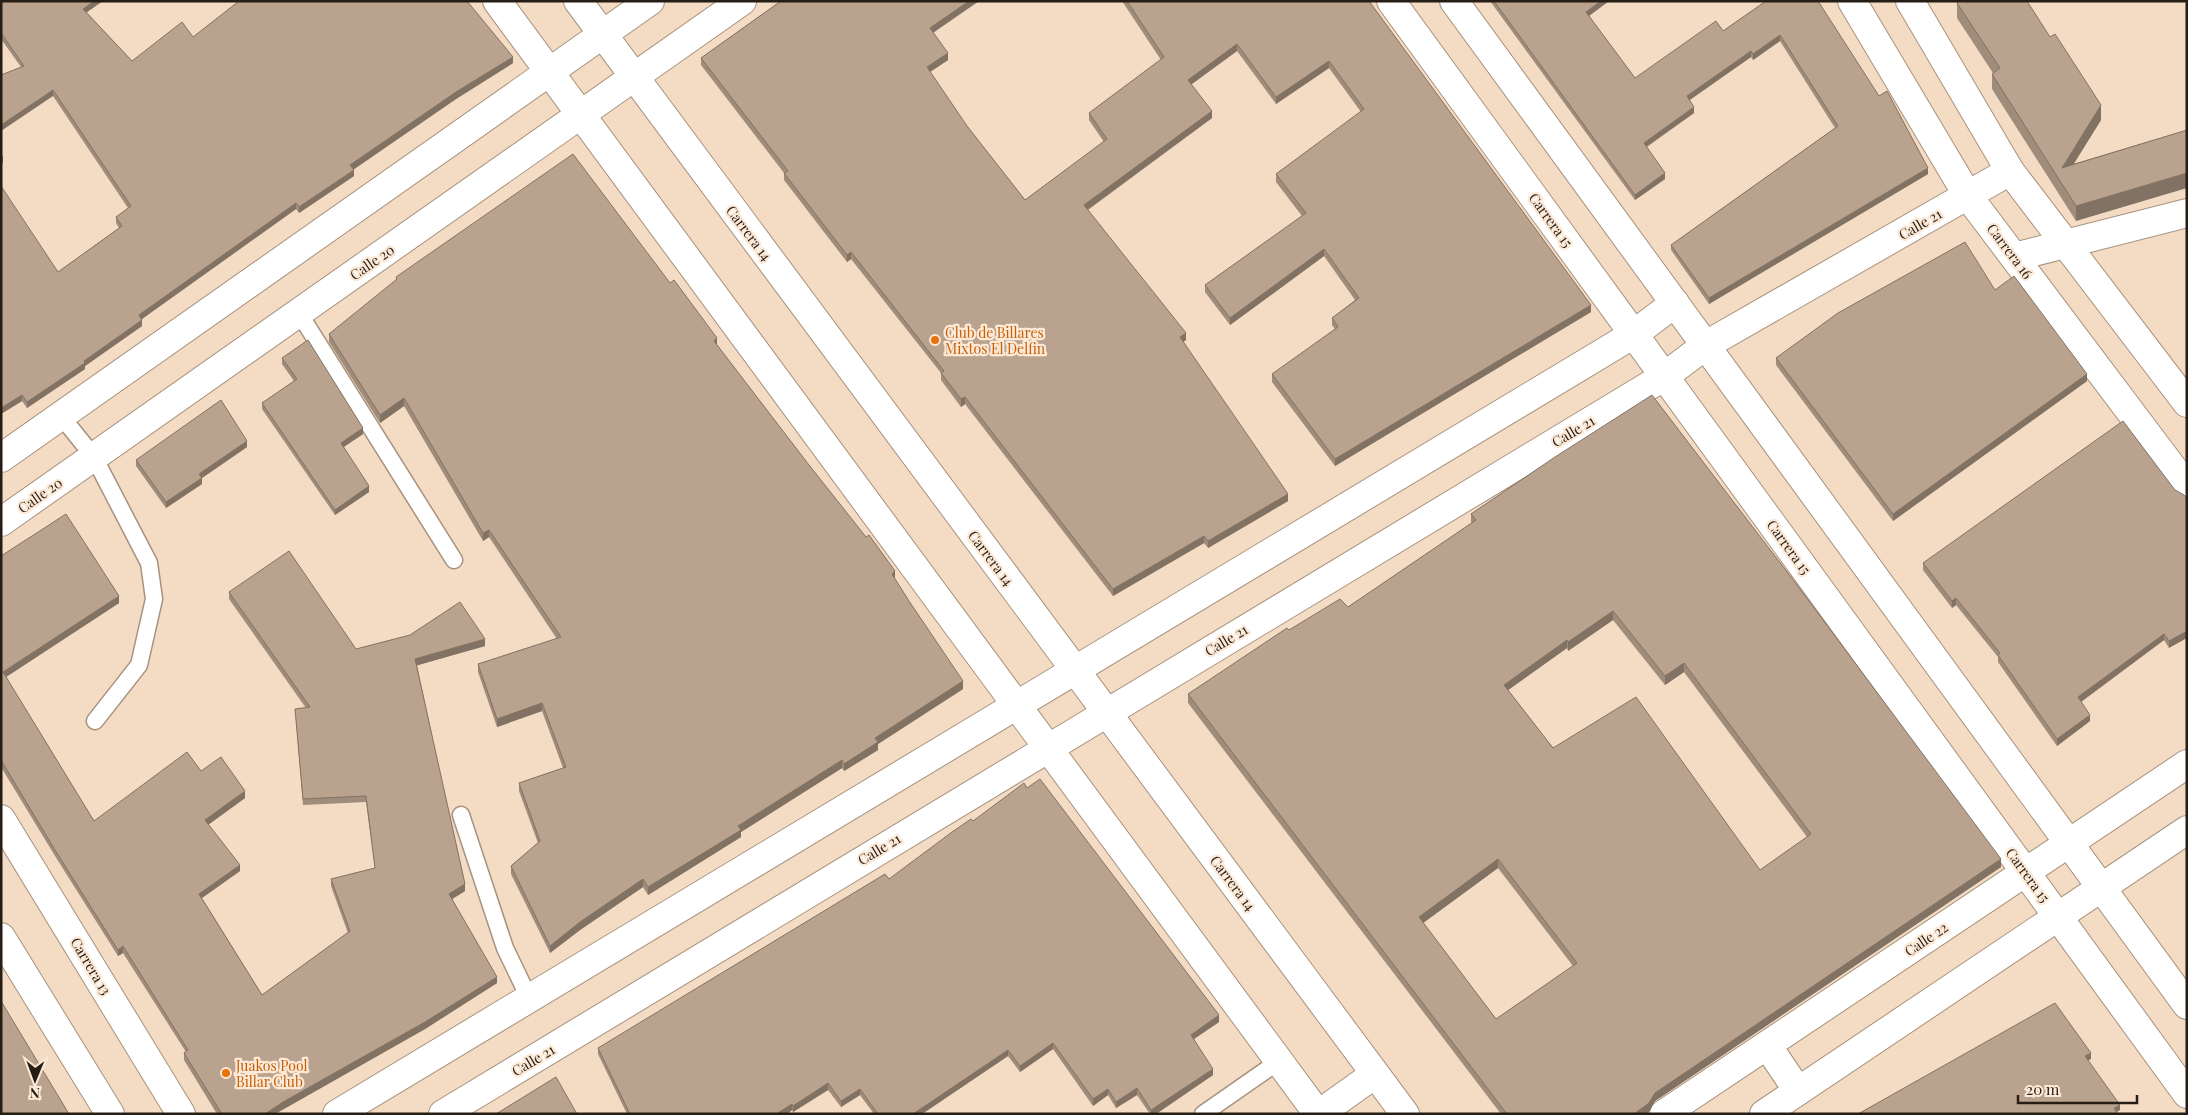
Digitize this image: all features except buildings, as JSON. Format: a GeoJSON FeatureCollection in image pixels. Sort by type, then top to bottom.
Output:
{"type":"FeatureCollection","features":[{"type":"Feature","properties":{"kind":"street"},"geometry":{"type":"LineString","coordinates":[[497,1],[1318,1114],[1375,1074]]}},
{"type":"Feature","properties":{"kind":"street","name":"Carrera 14"},"geometry":{"type":"LineString","coordinates":[[578,1],[634,79],[1405,1114]]}},
{"type":"Feature","properties":{"kind":"street"},"geometry":{"type":"LineString","coordinates":[[1,458],[650,1]]}},
{"type":"Feature","properties":{"kind":"street","name":"Calle 20"},"geometry":{"type":"LineString","coordinates":[[1,522],[634,79],[742,1]]}},
{"type":"Feature","properties":{"kind":"street","name":"Carrera 15"},"geometry":{"type":"LineString","coordinates":[[1391,1],[2187,1094]]}},
{"type":"Feature","properties":{"kind":"street"},"geometry":{"type":"LineString","coordinates":[[1454,1],[2187,1004]]}},
{"type":"Feature","properties":{"kind":"street","name":"Carrera 16"},"geometry":{"type":"LineString","coordinates":[[1852,1],[1968,196],[2187,487]]}},
{"type":"Feature","properties":{"kind":"street"},"geometry":{"type":"LineString","coordinates":[[1910,1],[2010,171],[2187,403]]}},
{"type":"Feature","properties":{"kind":"street","name":"Calle 21"},"geometry":{"type":"LineString","coordinates":[[444,1114],[1047,747],[1665,376],[1706,345],[2010,171]]}},
{"type":"Feature","properties":{"kind":"street"},"geometry":{"type":"LineString","coordinates":[[2014,257],[2187,213]]}},
{"type":"Feature","properties":{"kind":"street"},"geometry":{"type":"LineString","coordinates":[[337,1114],[1074,669],[1634,334],[1675,303]]}},
{"type":"Feature","properties":{"kind":"street","name":"Calle 22"},"geometry":{"type":"LineString","coordinates":[[1664,1114],[2187,764]]}},
{"type":"Feature","properties":{"kind":"street","name":"Carrera 13"},"geometry":{"type":"LineString","coordinates":[[1,819],[181,1114]]}},
{"type":"Feature","properties":{"kind":"street"},"geometry":{"type":"LineString","coordinates":[[1764,1114],[2187,830]]}},
{"type":"Feature","properties":{"kind":"street"},"geometry":{"type":"LineString","coordinates":[[1,937],[110,1114]]}},
{"type":"Feature","properties":{"kind":"street"},"geometry":{"type":"LineString","coordinates":[[1767,1045],[1798,1091]]}},
{"type":"Feature","properties":{"kind":"lane"},"geometry":{"type":"LineString","coordinates":[[299,313],[454,560]]}},
{"type":"Feature","properties":{"kind":"lane"},"geometry":{"type":"LineString","coordinates":[[61,416],[94,457],[149,563],[154,599],[139,666],[95,721]]}},
{"type":"Feature","properties":{"kind":"lane"},"geometry":{"type":"LineString","coordinates":[[460,815],[504,948],[529,998]]}},
{"type":"Feature","properties":{"kind":"lane"},"geometry":{"type":"LineString","coordinates":[[1203,1114],[1279,1062]]}},
{"type":"Feature","properties":{"kind":"place","name":"Club de Billares Mixtos El Delfin"},"geometry":{"type":"Point","coordinates":[935,340]}},
{"type":"Feature","properties":{"kind":"place","name":"Juakos Pool Billar Club"},"geometry":{"type":"Point","coordinates":[226,1073]}}]}
